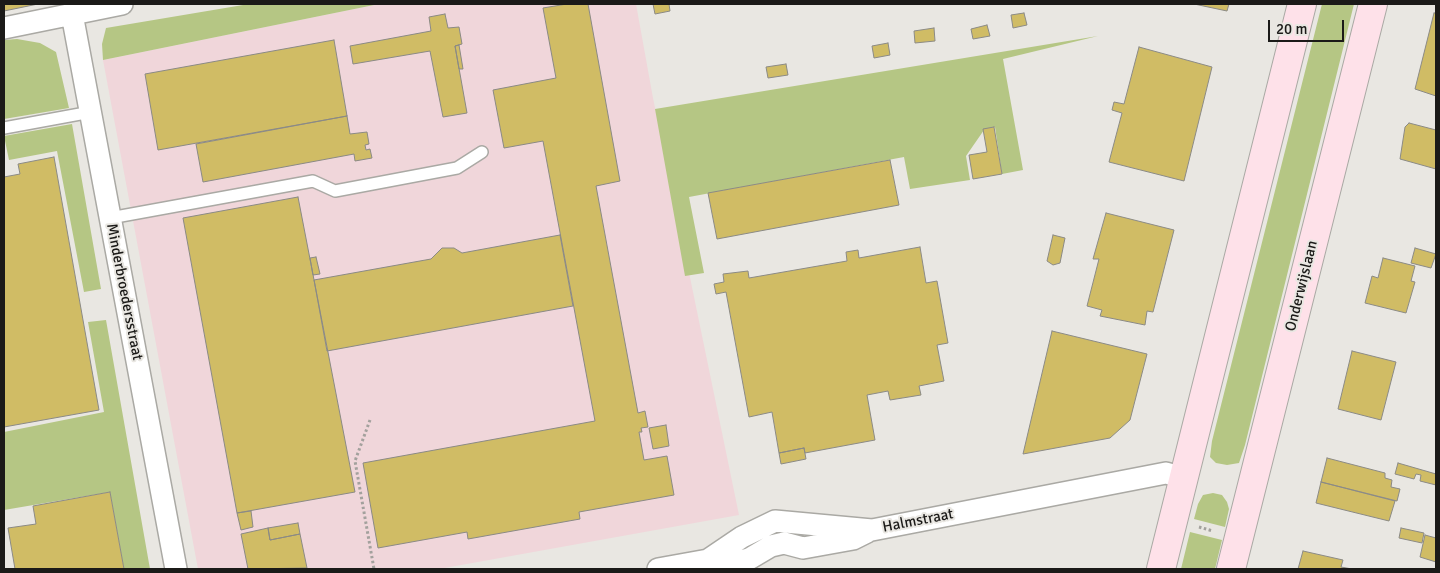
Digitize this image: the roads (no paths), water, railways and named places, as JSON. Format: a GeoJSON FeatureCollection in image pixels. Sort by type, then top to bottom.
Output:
{"type":"FeatureCollection","features":[{"type":"Feature","properties":{"kind":"main road"},"geometry":{"type":"LineString","coordinates":[[1161,569],[1302,4]]}},
{"type":"Feature","properties":{"kind":"main road","name":"Onderwijslaan"},"geometry":{"type":"LineString","coordinates":[[1231,569],[1372,4]]}},
{"type":"Feature","properties":{"kind":"street"},"geometry":{"type":"LineString","coordinates":[[4,28],[122,4]]}},
{"type":"Feature","properties":{"kind":"street","name":"Minderbroedersstraat"},"geometry":{"type":"LineString","coordinates":[[72,14],[176,569]]}},
{"type":"Feature","properties":{"kind":"street","name":"Halmstraat"},"geometry":{"type":"LineString","coordinates":[[658,569],[708,560],[742,537],[775,521],[872,530],[1166,473],[1184,478]]}},
{"type":"Feature","properties":{"kind":"lane"},"geometry":{"type":"LineString","coordinates":[[4,128],[91,112]]}},
{"type":"Feature","properties":{"kind":"lane"},"geometry":{"type":"LineString","coordinates":[[110,218],[313,182],[335,191],[457,168],[482,152]]}}]}
